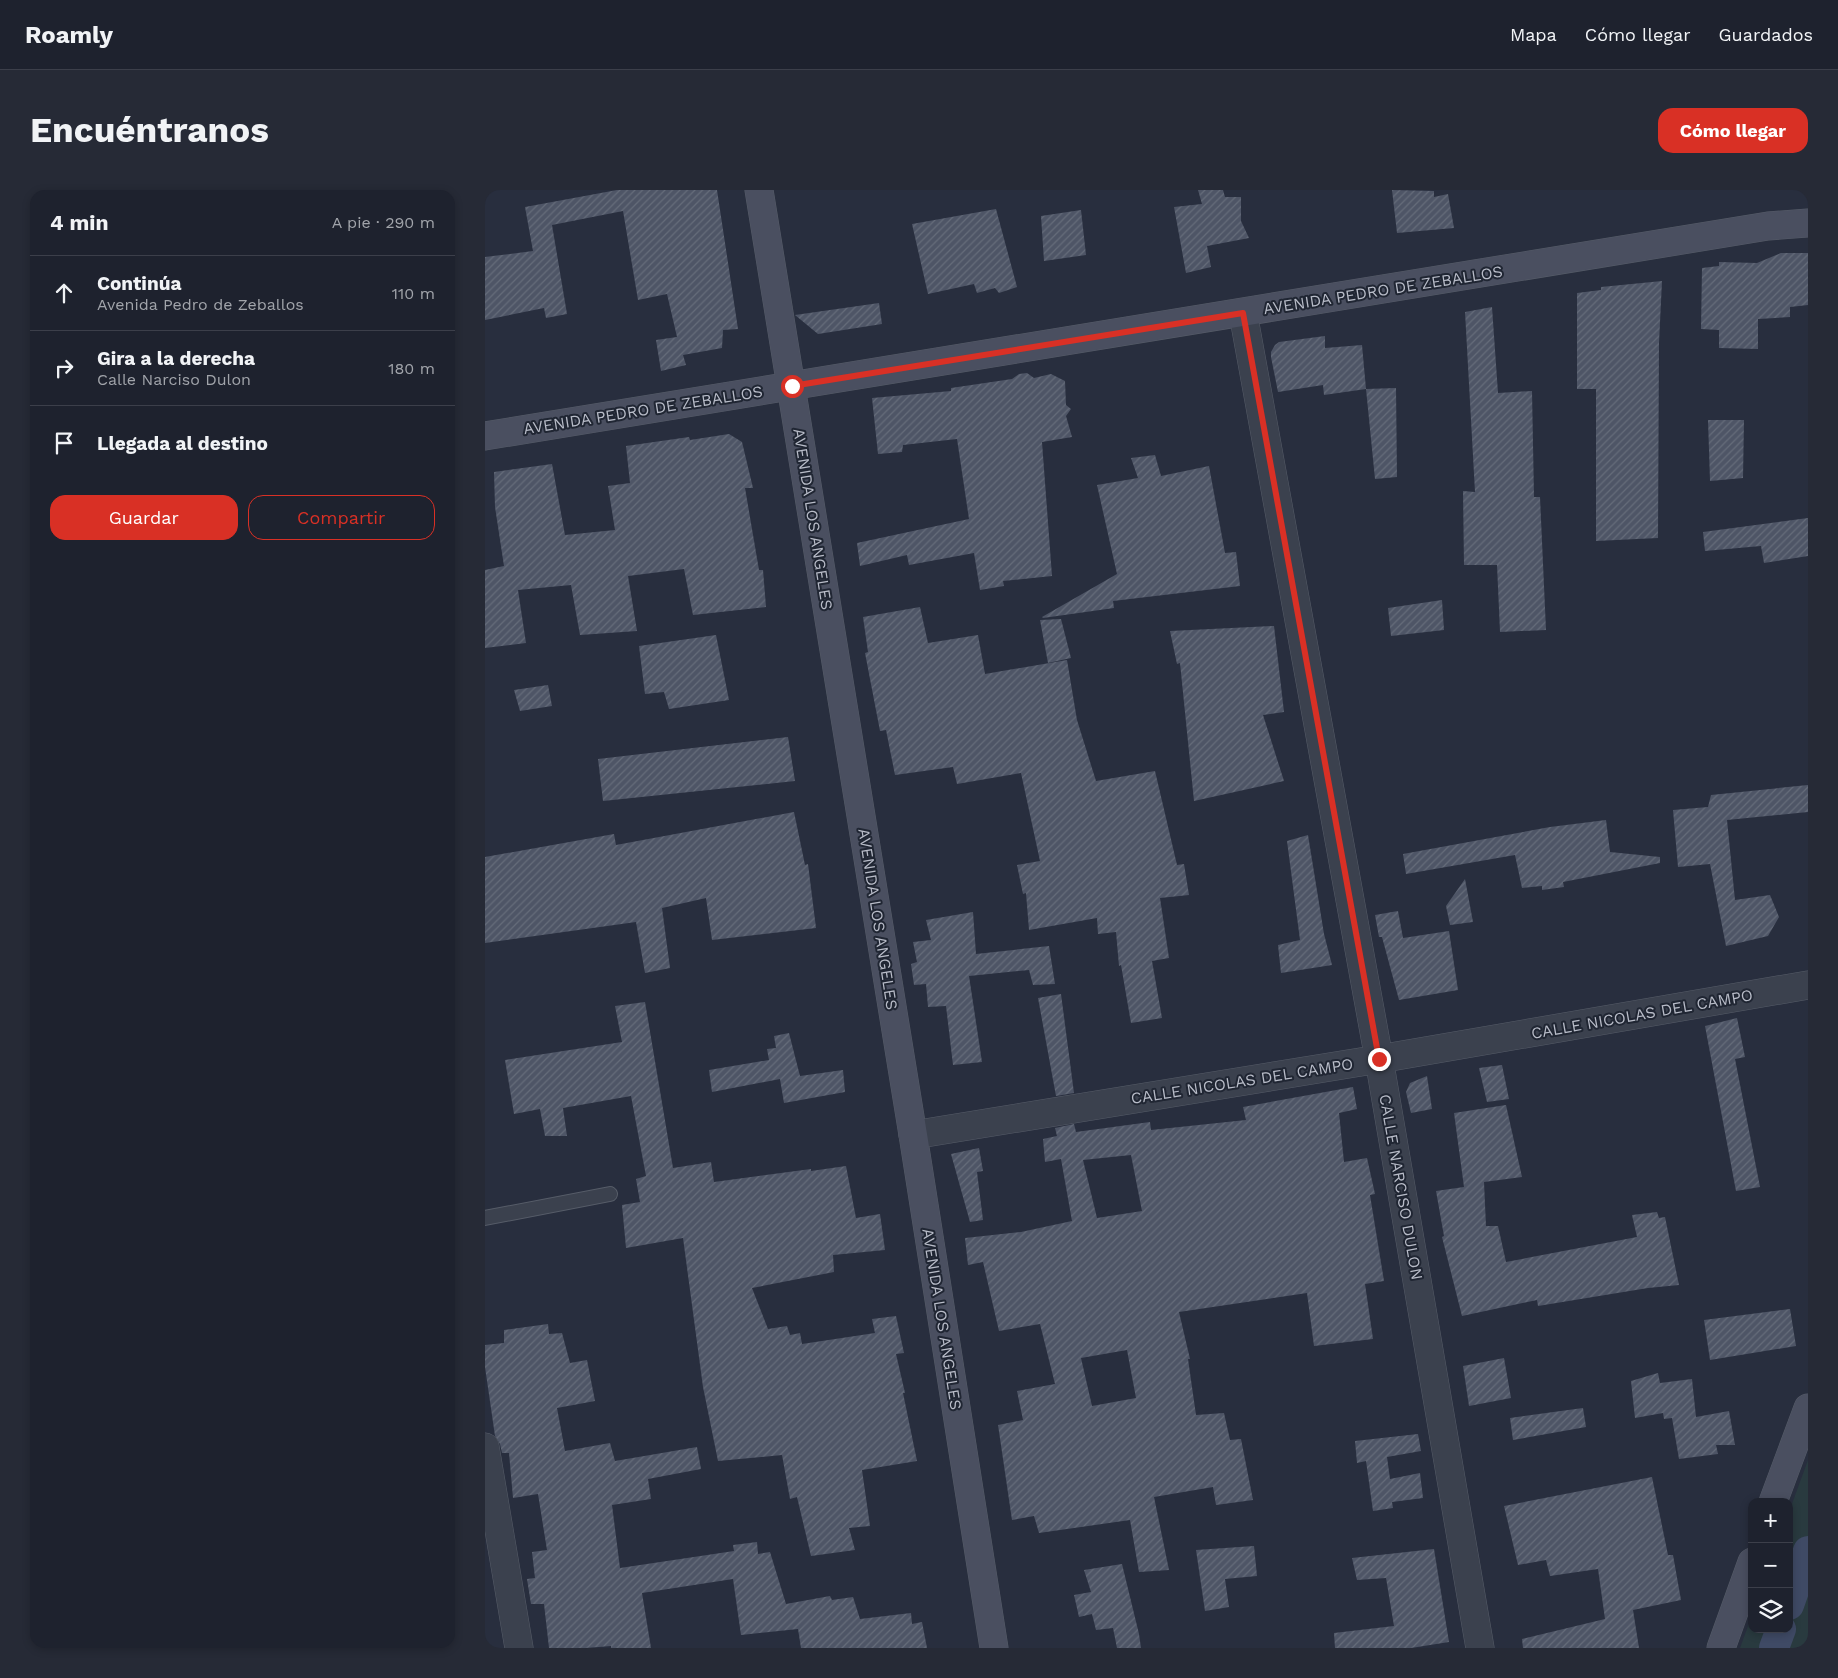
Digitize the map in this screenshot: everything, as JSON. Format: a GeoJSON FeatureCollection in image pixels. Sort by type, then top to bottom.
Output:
{"type":"FeatureCollection","features":[{"type":"Feature","properties":{"kind":"street","name":"AVENIDA LOS ANGELES"},"geometry":{"type":"LineString","coordinates":[[759,190],[913,1135],[994,1648]]}},
{"type":"Feature","properties":{"kind":"street","name":"AVENIDA PEDRO DE ZEBALLOS"},"geometry":{"type":"LineString","coordinates":[[485,436],[1768,226],[1808,223]]}},
{"type":"Feature","properties":{"kind":"street","name":"CALLE NARCISO DULON"},"geometry":{"type":"LineString","coordinates":[[1243,313],[1379,1059],[1480,1648]]}},
{"type":"Feature","properties":{"kind":"street","name":"CALLE NICOLAS DEL CAMPO"},"geometry":{"type":"LineString","coordinates":[[913,1135],[1379,1059],[1808,985]]}},
{"type":"Feature","properties":{"kind":"street"},"geometry":{"type":"LineString","coordinates":[[1774,1498],[1808,1408]]}},
{"type":"Feature","properties":{"kind":"street"},"geometry":{"type":"LineString","coordinates":[[485,1447],[519,1648]]}},
{"type":"Feature","properties":{"kind":"street"},"geometry":{"type":"LineString","coordinates":[[1721,1648],[1748,1573]]}},
{"type":"Feature","properties":{"kind":"lane"},"geometry":{"type":"LineString","coordinates":[[485,1218],[610,1194]]}},
{"type":"Feature","properties":{"kind":"shaded area"},"geometry":{"type":"Polygon","coordinates":[[[1808,1460],[1808,1648],[1740,1648],[1748,1626],[1748,1633],[1793,1633],[1793,1501],[1808,1460]]]}},
{"type":"Feature","properties":{"kind":"building"},"geometry":{"type":"Polygon","coordinates":[[[617,190],[717,190],[738,329],[723,330],[722,348],[683,355],[686,365],[661,371],[656,340],[677,337],[667,294],[638,300],[623,211],[552,225],[567,314],[546,318],[544,308],[485,320],[485,257],[533,251],[525,207],[617,190]]]}},
{"type":"Feature","properties":{"kind":"building"},"geometry":{"type":"Polygon","coordinates":[[[1198,190],[1223,190],[1225,197],[1241,197],[1241,221],[1249,238],[1207,246],[1211,267],[1186,273],[1174,207],[1202,204],[1198,190]]]}},
{"type":"Feature","properties":{"kind":"building"},"geometry":{"type":"Polygon","coordinates":[[[1392,190],[1434,191],[1434,197],[1448,194],[1454,228],[1397,233],[1392,190]]]}},
{"type":"Feature","properties":{"kind":"building"},"geometry":{"type":"Polygon","coordinates":[[[996,209],[1017,287],[999,293],[995,288],[977,293],[974,284],[928,294],[912,224],[996,209]]]}},
{"type":"Feature","properties":{"kind":"building"},"geometry":{"type":"Polygon","coordinates":[[[1081,210],[1086,255],[1044,261],[1041,216],[1081,210]]]}},
{"type":"Feature","properties":{"kind":"building"},"geometry":{"type":"Polygon","coordinates":[[[1781,253],[1808,253],[1808,305],[1790,307],[1790,317],[1758,319],[1758,349],[1719,348],[1719,330],[1701,329],[1702,268],[1719,266],[1719,262],[1757,263],[1781,253]]]}},
{"type":"Feature","properties":{"kind":"building"},"geometry":{"type":"Polygon","coordinates":[[[1662,281],[1659,343],[1658,538],[1596,541],[1596,389],[1577,389],[1577,293],[1601,290],[1601,287],[1662,281]]]}},
{"type":"Feature","properties":{"kind":"building"},"geometry":{"type":"Polygon","coordinates":[[[879,303],[882,324],[818,334],[795,315],[879,303]]]}},
{"type":"Feature","properties":{"kind":"building"},"geometry":{"type":"Polygon","coordinates":[[[1492,307],[1498,393],[1532,391],[1534,497],[1540,497],[1546,630],[1500,632],[1497,565],[1464,565],[1463,491],[1475,492],[1465,312],[1492,307]]]}},
{"type":"Feature","properties":{"kind":"building"},"geometry":{"type":"Polygon","coordinates":[[[1325,336],[1325,348],[1362,345],[1366,389],[1324,395],[1323,385],[1278,392],[1271,357],[1271,352],[1275,345],[1279,342],[1325,336]]]}},
{"type":"Feature","properties":{"kind":"building"},"geometry":{"type":"Polygon","coordinates":[[[1027,373],[1034,378],[1051,374],[1065,381],[1066,405],[1071,409],[1066,416],[1072,437],[1042,442],[1052,576],[1003,581],[1004,586],[980,590],[974,553],[909,565],[907,555],[860,566],[857,543],[969,519],[957,439],[903,445],[902,452],[878,454],[872,398],[951,391],[951,388],[1012,379],[1019,374],[1027,373]]]}},
{"type":"Feature","properties":{"kind":"building"},"geometry":{"type":"Polygon","coordinates":[[[1396,388],[1397,477],[1375,479],[1366,389],[1396,388]]]}},
{"type":"Feature","properties":{"kind":"building"},"geometry":{"type":"Polygon","coordinates":[[[1708,420],[1744,420],[1743,478],[1710,481],[1708,420]]]}},
{"type":"Feature","properties":{"kind":"building"},"geometry":{"type":"Polygon","coordinates":[[[729,434],[742,442],[753,488],[745,488],[759,570],[763,570],[766,607],[693,615],[684,569],[628,576],[637,631],[580,635],[571,585],[518,590],[526,643],[485,648],[485,570],[504,566],[495,507],[494,472],[552,464],[565,535],[615,530],[608,486],[630,483],[626,446],[689,437],[690,440],[729,434]]]}},
{"type":"Feature","properties":{"kind":"building"},"geometry":{"type":"Polygon","coordinates":[[[1155,455],[1161,476],[1209,466],[1225,553],[1236,552],[1240,586],[1113,601],[1114,608],[1043,618],[1117,574],[1097,485],[1138,478],[1131,458],[1155,455]]]}},
{"type":"Feature","properties":{"kind":"building"},"geometry":{"type":"Polygon","coordinates":[[[1808,518],[1808,556],[1764,563],[1761,546],[1705,551],[1703,532],[1808,518]]]}},
{"type":"Feature","properties":{"kind":"building"},"geometry":{"type":"Polygon","coordinates":[[[1442,600],[1444,630],[1391,636],[1388,608],[1442,600]]]}},
{"type":"Feature","properties":{"kind":"building"},"geometry":{"type":"Polygon","coordinates":[[[920,607],[928,643],[978,635],[985,674],[1067,660],[1077,720],[1096,781],[1155,771],[1177,865],[1184,864],[1189,895],[1160,898],[1169,958],[1152,961],[1162,1018],[1131,1023],[1121,965],[1119,966],[1116,932],[1098,934],[1097,918],[1029,930],[1026,893],[1023,894],[1017,865],[1040,861],[1021,773],[957,784],[953,767],[895,775],[886,730],[880,731],[865,653],[868,652],[863,617],[920,607]]]}},
{"type":"Feature","properties":{"kind":"building"},"geometry":{"type":"Polygon","coordinates":[[[1061,619],[1071,658],[1048,663],[1040,620],[1061,619]]]}},
{"type":"Feature","properties":{"kind":"building"},"geometry":{"type":"Polygon","coordinates":[[[1274,626],[1284,712],[1263,715],[1284,781],[1194,801],[1180,663],[1177,664],[1170,631],[1274,626]]]}},
{"type":"Feature","properties":{"kind":"building"},"geometry":{"type":"Polygon","coordinates":[[[716,635],[729,700],[669,709],[664,692],[645,694],[639,646],[716,635]]]}},
{"type":"Feature","properties":{"kind":"building"},"geometry":{"type":"Polygon","coordinates":[[[548,685],[552,706],[520,711],[514,690],[548,685]]]}},
{"type":"Feature","properties":{"kind":"building"},"geometry":{"type":"Polygon","coordinates":[[[788,737],[795,781],[603,801],[598,759],[788,737]]]}},
{"type":"Feature","properties":{"kind":"building"},"geometry":{"type":"Polygon","coordinates":[[[1808,785],[1808,812],[1727,820],[1735,900],[1770,895],[1779,917],[1768,936],[1726,946],[1710,864],[1678,867],[1673,810],[1708,807],[1711,795],[1808,785]]]}},
{"type":"Feature","properties":{"kind":"building"},"geometry":{"type":"Polygon","coordinates":[[[794,812],[805,865],[808,864],[816,928],[712,940],[706,898],[662,908],[670,968],[645,973],[636,922],[485,943],[485,857],[614,834],[616,845],[794,812]]]}},
{"type":"Feature","properties":{"kind":"building"},"geometry":{"type":"Polygon","coordinates":[[[1606,820],[1610,852],[1660,857],[1660,863],[1563,882],[1564,887],[1542,890],[1542,886],[1522,888],[1515,855],[1406,874],[1403,854],[1550,827],[1606,820]]]}},
{"type":"Feature","properties":{"kind":"building"},"geometry":{"type":"Polygon","coordinates":[[[1308,835],[1324,934],[1332,965],[1281,973],[1278,945],[1300,940],[1287,841],[1308,835]]]}},
{"type":"Feature","properties":{"kind":"building"},"geometry":{"type":"Polygon","coordinates":[[[1465,879],[1473,922],[1450,925],[1446,906],[1465,879]]]}},
{"type":"Feature","properties":{"kind":"building"},"geometry":{"type":"Polygon","coordinates":[[[1398,911],[1403,938],[1449,931],[1458,990],[1399,1000],[1382,937],[1379,937],[1375,915],[1398,911]]]}},
{"type":"Feature","properties":{"kind":"building"},"geometry":{"type":"Polygon","coordinates":[[[973,912],[976,954],[1049,946],[1055,984],[1033,985],[1029,970],[969,976],[982,1062],[953,1065],[946,1006],[928,1007],[926,984],[914,985],[911,964],[917,962],[913,942],[931,940],[926,920],[973,912]]]}},
{"type":"Feature","properties":{"kind":"building"},"geometry":{"type":"Polygon","coordinates":[[[1061,994],[1074,1093],[1056,1096],[1038,998],[1061,994]]]}},
{"type":"Feature","properties":{"kind":"building"},"geometry":{"type":"Polygon","coordinates":[[[645,1002],[673,1168],[711,1162],[714,1182],[846,1166],[856,1218],[880,1214],[885,1250],[833,1255],[834,1272],[752,1288],[768,1329],[787,1326],[790,1335],[800,1333],[802,1344],[875,1333],[872,1319],[896,1316],[904,1353],[896,1354],[917,1461],[862,1470],[870,1526],[849,1528],[855,1550],[811,1556],[797,1497],[790,1499],[782,1455],[718,1461],[703,1387],[683,1238],[626,1248],[622,1205],[640,1202],[636,1179],[646,1176],[631,1096],[563,1108],[567,1136],[545,1136],[540,1109],[514,1114],[505,1060],[622,1042],[615,1006],[645,1002]]]}},
{"type":"Feature","properties":{"kind":"building"},"geometry":{"type":"Polygon","coordinates":[[[1737,1018],[1745,1057],[1735,1059],[1760,1187],[1736,1191],[1705,1026],[1737,1018]]]}},
{"type":"Feature","properties":{"kind":"building"},"geometry":{"type":"Polygon","coordinates":[[[789,1033],[800,1076],[843,1070],[845,1092],[784,1103],[780,1079],[712,1092],[709,1070],[769,1060],[767,1049],[776,1048],[774,1036],[789,1033]]]}},
{"type":"Feature","properties":{"kind":"building"},"geometry":{"type":"Polygon","coordinates":[[[1502,1065],[1509,1099],[1487,1102],[1479,1068],[1502,1065]]]}},
{"type":"Feature","properties":{"kind":"building"},"geometry":{"type":"Polygon","coordinates":[[[1427,1076],[1432,1109],[1411,1113],[1406,1092],[1410,1083],[1427,1076]]]}},
{"type":"Feature","properties":{"kind":"building"},"geometry":{"type":"Polygon","coordinates":[[[1353,1087],[1357,1109],[1339,1113],[1344,1162],[1367,1158],[1375,1194],[1370,1195],[1384,1281],[1365,1284],[1373,1339],[1314,1346],[1307,1293],[1179,1312],[1190,1359],[1188,1359],[1196,1415],[1224,1413],[1230,1440],[1241,1439],[1253,1500],[1216,1505],[1213,1487],[1154,1497],[1169,1570],[1139,1572],[1130,1520],[1039,1533],[1034,1516],[1012,1520],[998,1425],[1023,1420],[1017,1391],[1055,1384],[1040,1324],[999,1331],[983,1262],[968,1265],[965,1238],[1021,1232],[1072,1221],[1061,1159],[1045,1162],[1043,1139],[1057,1136],[1055,1128],[1074,1124],[1076,1132],[1150,1122],[1151,1130],[1246,1120],[1243,1107],[1353,1087]],[[1131,1155],[1083,1160],[1097,1218],[1142,1211],[1131,1155]],[[1127,1350],[1081,1358],[1092,1406],[1136,1398],[1127,1350]]]}},
{"type":"Feature","properties":{"kind":"building"},"geometry":{"type":"Polygon","coordinates":[[[1506,1105],[1522,1177],[1484,1182],[1486,1226],[1498,1226],[1506,1262],[1637,1237],[1632,1215],[1657,1212],[1659,1218],[1665,1217],[1679,1285],[1648,1288],[1538,1306],[1537,1300],[1462,1316],[1442,1237],[1444,1236],[1436,1191],[1464,1187],[1454,1113],[1506,1105]]]}},
{"type":"Feature","properties":{"kind":"building"},"geometry":{"type":"Polygon","coordinates":[[[979,1148],[983,1171],[977,1172],[983,1220],[970,1222],[951,1154],[979,1148]]]}},
{"type":"Feature","properties":{"kind":"building"},"geometry":{"type":"Polygon","coordinates":[[[1790,1309],[1796,1346],[1710,1360],[1704,1320],[1790,1309]]]}},
{"type":"Feature","properties":{"kind":"building"},"geometry":{"type":"Polygon","coordinates":[[[548,1324],[549,1334],[562,1333],[570,1363],[587,1360],[595,1401],[557,1408],[565,1451],[610,1443],[615,1461],[697,1447],[701,1469],[648,1479],[651,1499],[612,1505],[620,1568],[734,1551],[733,1545],[757,1542],[758,1554],[770,1552],[786,1604],[830,1596],[832,1600],[853,1597],[860,1619],[911,1613],[912,1624],[922,1622],[927,1648],[801,1648],[798,1629],[741,1635],[733,1579],[642,1593],[651,1648],[611,1648],[611,1646],[549,1648],[544,1604],[531,1604],[527,1579],[535,1578],[532,1552],[547,1550],[538,1494],[513,1498],[509,1453],[502,1453],[500,1444],[495,1436],[485,1367],[485,1345],[504,1343],[504,1330],[548,1324]]]}},
{"type":"Feature","properties":{"kind":"building"},"geometry":{"type":"Polygon","coordinates":[[[1504,1358],[1511,1398],[1469,1406],[1463,1366],[1504,1358]]]}},
{"type":"Feature","properties":{"kind":"building"},"geometry":{"type":"Polygon","coordinates":[[[1658,1373],[1660,1383],[1692,1379],[1696,1417],[1729,1411],[1735,1445],[1716,1445],[1718,1454],[1679,1459],[1672,1418],[1664,1419],[1663,1413],[1635,1418],[1631,1381],[1658,1373]]]}},
{"type":"Feature","properties":{"kind":"building"},"geometry":{"type":"Polygon","coordinates":[[[1583,1408],[1586,1427],[1513,1440],[1510,1418],[1583,1408]]]}},
{"type":"Feature","properties":{"kind":"building"},"geometry":{"type":"Polygon","coordinates":[[[1418,1434],[1421,1451],[1387,1457],[1390,1479],[1420,1473],[1423,1498],[1392,1502],[1393,1508],[1373,1511],[1366,1461],[1357,1463],[1355,1441],[1418,1434]]]}},
{"type":"Feature","properties":{"kind":"building"},"geometry":{"type":"Polygon","coordinates":[[[1652,1477],[1668,1555],[1673,1555],[1681,1600],[1633,1610],[1639,1648],[1523,1648],[1522,1639],[1605,1619],[1598,1569],[1550,1576],[1546,1560],[1518,1565],[1504,1506],[1652,1477]]]}},
{"type":"Feature","properties":{"kind":"building"},"geometry":{"type":"Polygon","coordinates":[[[1254,1546],[1257,1576],[1225,1579],[1229,1607],[1205,1611],[1196,1550],[1254,1546]]]}},
{"type":"Feature","properties":{"kind":"building"},"geometry":{"type":"Polygon","coordinates":[[[1434,1549],[1449,1642],[1411,1648],[1335,1648],[1334,1633],[1394,1626],[1386,1578],[1357,1580],[1352,1558],[1434,1549]]]}},
{"type":"Feature","properties":{"kind":"building"},"geometry":{"type":"Polygon","coordinates":[[[1122,1564],[1141,1648],[1117,1648],[1113,1628],[1096,1630],[1092,1614],[1079,1617],[1074,1595],[1091,1592],[1084,1570],[1122,1564]]]}},
{"type":"Feature","properties":{"kind":"waterway"},"geometry":{"type":"LineString","coordinates":[[1793,1594],[1808,1551]]}},
{"type":"Feature","properties":{"kind":"waterway"},"geometry":{"type":"LineString","coordinates":[[1774,1648],[1780,1633]]}},
{"type":"Feature","properties":{"kind":"route"},"geometry":{"type":"LineString","coordinates":[[792,386],[1243,313],[1379,1059]]}}]}
